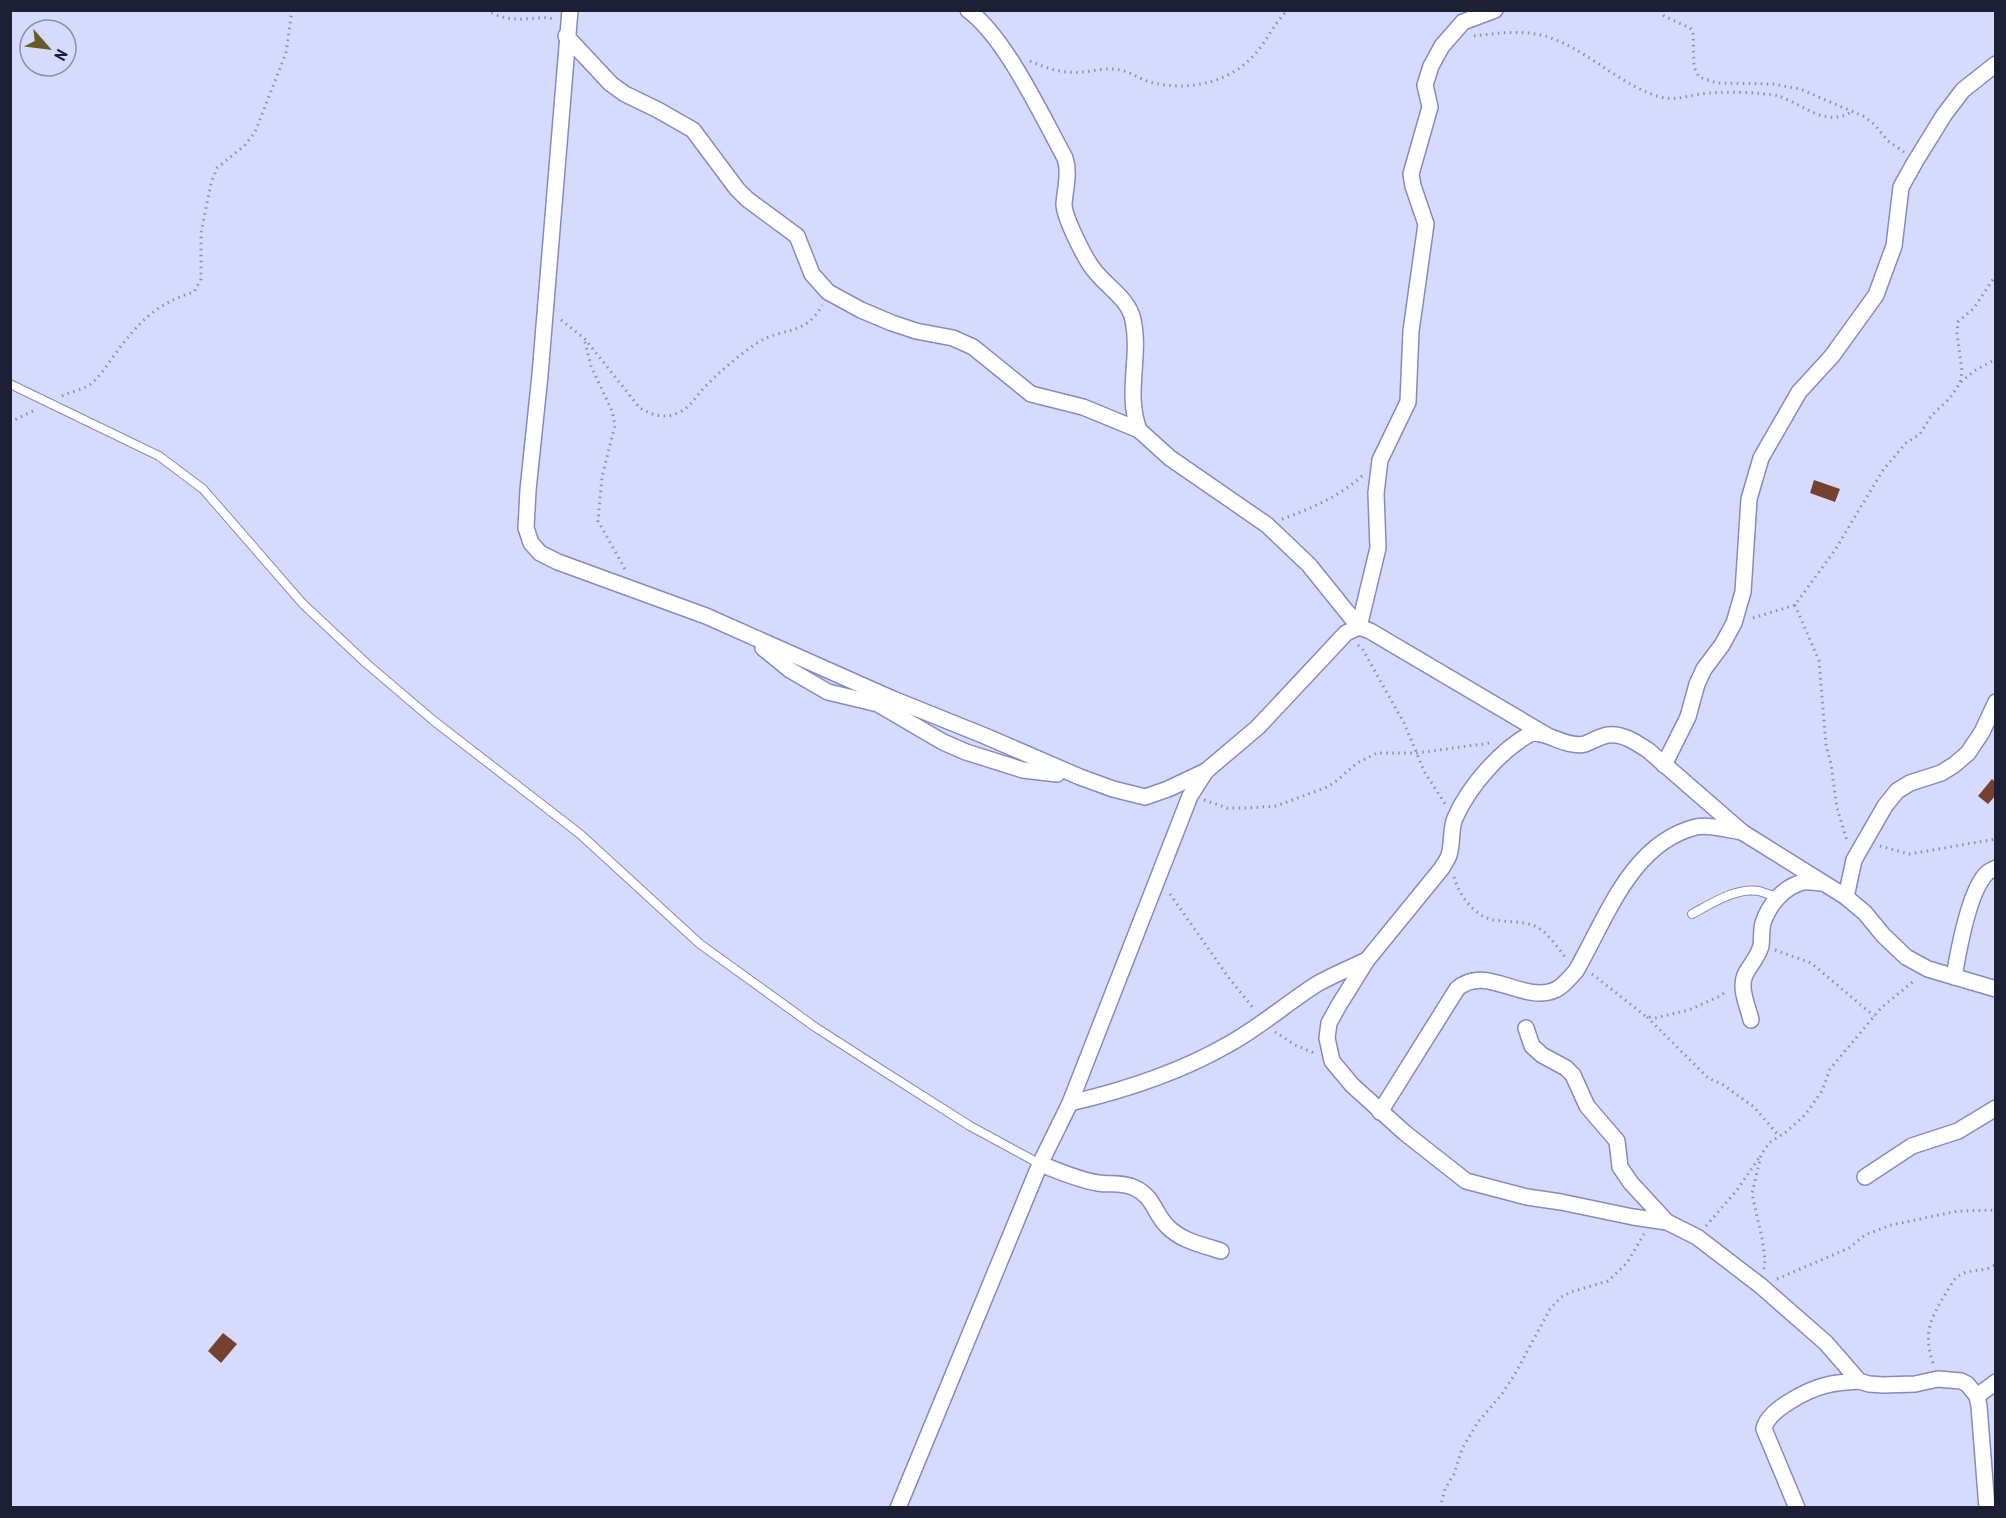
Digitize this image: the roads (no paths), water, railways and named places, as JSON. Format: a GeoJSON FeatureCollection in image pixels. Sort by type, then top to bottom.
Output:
{"type":"FeatureCollection","features":[{"type":"Feature","properties":{"kind":"street"},"geometry":{"type":"LineString","coordinates":[[570,10],[566,36],[540,375],[528,490],[526,528],[531,543],[540,553],[558,562],[706,616],[1080,777],[1145,797],[1190,796]]}},
{"type":"Feature","properties":{"kind":"street"},"geometry":{"type":"LineString","coordinates":[[968,10],[979,19],[1010,60],[1065,158],[1068,170],[1064,206],[1066,217],[1094,270],[1130,309],[1135,345],[1132,377],[1133,414],[1139,430]]}},
{"type":"Feature","properties":{"kind":"street"},"geometry":{"type":"LineString","coordinates":[[1145,797],[1206,771],[1258,727],[1353,630],[1378,548],[1376,493],[1380,460],[1408,402],[1411,331],[1426,224],[1411,174],[1430,107],[1425,85],[1426,78],[1436,56],[1463,22],[1495,10]]}},
{"type":"Feature","properties":{"kind":"street"},"geometry":{"type":"LineString","coordinates":[[566,36],[599,73],[618,89],[693,130],[737,189],[797,236],[813,274],[828,292],[861,310],[892,323],[916,331],[953,338],[973,347],[1031,394],[1083,407],[1139,430],[1170,458],[1267,525],[1310,565],[1353,630]]}},
{"type":"Feature","properties":{"kind":"street"},"geometry":{"type":"LineString","coordinates":[[1664,765],[1688,717],[1696,684],[1734,623],[1743,592],[1749,499],[1761,458],[1799,392],[1832,356],[1876,295],[1894,246],[1901,187],[1915,162],[1944,115],[1963,90],[1995,64]]}},
{"type":"Feature","properties":{"kind":"street"},"geometry":{"type":"LineString","coordinates":[[1353,630],[1370,631],[1548,736]]}},
{"type":"Feature","properties":{"kind":"street"},"geometry":{"type":"LineString","coordinates":[[746,634],[790,670],[828,692],[878,704],[942,742],[1023,770],[1080,777]]}},
{"type":"Feature","properties":{"kind":"street"},"geometry":{"type":"LineString","coordinates":[[1846,897],[1854,860],[1885,806],[1897,791],[1910,783],[1941,773],[1968,753],[1982,732],[1995,702]]}},
{"type":"Feature","properties":{"kind":"street"},"geometry":{"type":"LineString","coordinates":[[1859,1381],[1826,1343],[1761,1286],[1697,1237],[1667,1222],[1527,1197],[1466,1181],[1428,1153],[1352,1085],[1332,1061],[1327,1038],[1329,1023],[1367,960],[1434,879],[1449,855],[1455,819],[1482,777],[1501,754],[1518,740],[1534,732],[1565,743],[1582,745],[1608,735],[1631,740],[1648,751],[1742,832],[1846,897],[1865,913],[1883,935],[1906,957],[1928,969],[1995,989]]}},
{"type":"Feature","properties":{"kind":"street"},"geometry":{"type":"LineString","coordinates":[[898,1508],[1040,1164],[1070,1103],[1190,796],[1206,771]]}},
{"type":"Feature","properties":{"kind":"street"},"geometry":{"type":"LineString","coordinates":[[1380,1112],[1457,989],[1464,983],[1476,979],[1538,993],[1555,990],[1576,970],[1621,887],[1654,850],[1675,835],[1698,826],[1742,832]]}},
{"type":"Feature","properties":{"kind":"street"},"geometry":{"type":"LineString","coordinates":[[1954,977],[1962,931],[1969,911],[1986,873],[1995,868]]}},
{"type":"Feature","properties":{"kind":"street"},"geometry":{"type":"LineString","coordinates":[[1751,1020],[1744,991],[1745,975],[1756,958],[1768,910],[1777,897],[1789,888],[1804,882],[1824,883]]}},
{"type":"Feature","properties":{"kind":"street"},"geometry":{"type":"LineString","coordinates":[[1070,1103],[1120,1091],[1161,1077],[1229,1044],[1315,986],[1367,960]]}},
{"type":"Feature","properties":{"kind":"street"},"geometry":{"type":"LineString","coordinates":[[1526,1028],[1528,1038],[1537,1051],[1566,1068],[1573,1075],[1587,1106],[1617,1141],[1620,1167],[1667,1222]]}},
{"type":"Feature","properties":{"kind":"street"},"geometry":{"type":"LineString","coordinates":[[1865,1177],[1912,1146],[1958,1131],[1995,1108]]}},
{"type":"Feature","properties":{"kind":"street"},"geometry":{"type":"LineString","coordinates":[[1040,1164],[1099,1184],[1132,1186],[1144,1194],[1154,1205],[1165,1225],[1177,1235],[1221,1251]]}},
{"type":"Feature","properties":{"kind":"street"},"geometry":{"type":"LineString","coordinates":[[1797,1508],[1764,1429],[1768,1419],[1779,1409],[1804,1394],[1826,1385],[1859,1381],[1869,1384],[1897,1385],[1938,1379],[1961,1381],[1967,1384],[1977,1396],[1986,1508]]}},
{"type":"Feature","properties":{"kind":"street"},"geometry":{"type":"LineString","coordinates":[[1977,1396],[1995,1382]]}},
{"type":"Feature","properties":{"kind":"lane"},"geometry":{"type":"LineString","coordinates":[[10,384],[159,456],[203,489],[303,604],[367,664],[443,727],[580,834],[700,944],[815,1027],[970,1126],[1040,1164]]}},
{"type":"Feature","properties":{"kind":"lane"},"geometry":{"type":"LineString","coordinates":[[1692,914],[1721,899],[1745,891],[1758,891],[1777,897]]}}]}
